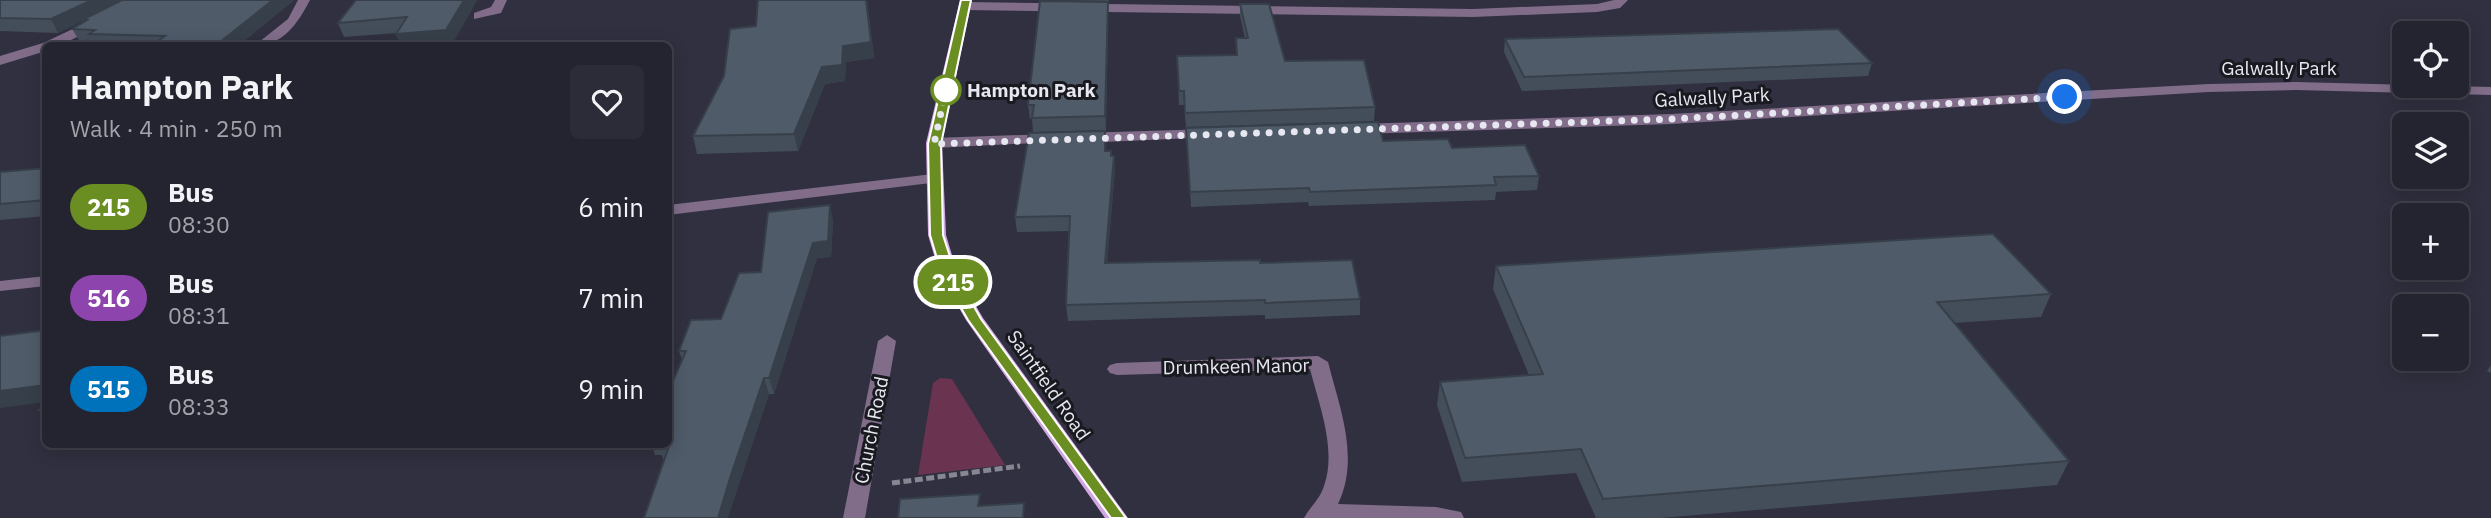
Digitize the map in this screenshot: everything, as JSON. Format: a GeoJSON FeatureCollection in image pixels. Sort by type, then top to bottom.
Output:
{"type":"FeatureCollection","features":[{"type":"Feature","properties":{"kind":"main road","name":"Saintfield Road"},"geometry":{"type":"LineString","coordinates":[[966,3],[934,144],[933,179],[937,235],[949,275],[975,320],[1117,518]]}},
{"type":"Feature","properties":{"kind":"street"},"geometry":{"type":"LineString","coordinates":[[266,42],[293,22],[304,0]]}},
{"type":"Feature","properties":{"kind":"street"},"geometry":{"type":"LineString","coordinates":[[479,16],[496,10],[501,0]]}},
{"type":"Feature","properties":{"kind":"street"},"geometry":{"type":"LineString","coordinates":[[966,3],[1301,6],[1473,13],[1597,8],[1622,0]]}},
{"type":"Feature","properties":{"kind":"street"},"geometry":{"type":"LineString","coordinates":[[55,42],[108,17]]}},
{"type":"Feature","properties":{"kind":"street"},"geometry":{"type":"LineString","coordinates":[[0,61],[42,47]]}},
{"type":"Feature","properties":{"kind":"street","name":"Galwally Park"},"geometry":{"type":"LineString","coordinates":[[1342,130],[1671,119],[2209,88],[2296,86],[2491,92]]}},
{"type":"Feature","properties":{"kind":"street"},"geometry":{"type":"LineString","coordinates":[[934,144],[1233,133]]}},
{"type":"Feature","properties":{"kind":"street"},"geometry":{"type":"LineString","coordinates":[[672,210],[933,179]]}},
{"type":"Feature","properties":{"kind":"street"},"geometry":{"type":"LineString","coordinates":[[0,286],[42,281]]}},
{"type":"Feature","properties":{"kind":"street","name":"Church Road"},"geometry":{"type":"LineString","coordinates":[[854,518],[887,341]]}},
{"type":"Feature","properties":{"kind":"street","name":"Drumkeen Manor"},"geometry":{"type":"LineString","coordinates":[[1117,369],[1318,362],[1338,447],[1340,473],[1333,494],[1318,515]]}},
{"type":"Feature","properties":{"kind":"street"},"geometry":{"type":"LineString","coordinates":[[1318,515],[1453,518]]}},
{"type":"Feature","properties":{"kind":"path"},"geometry":{"type":"LineString","coordinates":[[891,483],[1020,466]]}},
{"type":"Feature","properties":{"kind":"shaded area"},"geometry":{"type":"Polygon","coordinates":[[[940,378],[952,379],[1005,465],[918,475],[933,383],[940,378]]]}},
{"type":"Feature","properties":{"kind":"building"},"geometry":{"type":"Polygon","coordinates":[[[0,0],[92,0],[51,19],[0,18],[0,0]]]}},
{"type":"Feature","properties":{"kind":"building"},"geometry":{"type":"Polygon","coordinates":[[[122,0],[273,0],[220,42],[157,42],[165,36],[89,34],[95,30],[72,29],[87,20],[82,20],[122,0]]]}},
{"type":"Feature","properties":{"kind":"building"},"geometry":{"type":"Polygon","coordinates":[[[356,0],[464,0],[446,30],[396,34],[407,17],[338,23],[356,0]]]}},
{"type":"Feature","properties":{"kind":"building"},"geometry":{"type":"Polygon","coordinates":[[[758,0],[866,0],[871,42],[843,46],[842,65],[822,67],[794,134],[693,136],[724,76],[730,29],[756,26],[758,0]]]}},
{"type":"Feature","properties":{"kind":"building"},"geometry":{"type":"Polygon","coordinates":[[[1040,1],[1108,2],[1105,116],[1032,118],[1034,105],[1028,105],[1040,1]]]}},
{"type":"Feature","properties":{"kind":"building"},"geometry":{"type":"Polygon","coordinates":[[[1240,4],[1269,4],[1285,61],[1364,60],[1375,107],[1185,113],[1184,91],[1179,91],[1177,56],[1237,55],[1236,38],[1248,38],[1240,4]]]}},
{"type":"Feature","properties":{"kind":"building"},"geometry":{"type":"Polygon","coordinates":[[[1838,29],[1872,63],[1524,77],[1505,39],[1838,29]]]}},
{"type":"Feature","properties":{"kind":"building"},"geometry":{"type":"Polygon","coordinates":[[[1378,122],[1383,141],[1448,139],[1452,148],[1525,145],[1539,176],[1494,177],[1496,185],[1310,192],[1309,188],[1190,192],[1186,128],[1378,122]]]}},
{"type":"Feature","properties":{"kind":"building"},"geometry":{"type":"Polygon","coordinates":[[[1105,131],[1105,151],[1111,151],[1111,156],[1114,156],[1105,263],[1352,260],[1360,299],[1066,305],[1070,216],[1015,217],[1029,133],[1105,131]]]}},
{"type":"Feature","properties":{"kind":"building"},"geometry":{"type":"Polygon","coordinates":[[[42,168],[42,200],[0,204],[0,172],[42,168]]]}},
{"type":"Feature","properties":{"kind":"building"},"geometry":{"type":"Polygon","coordinates":[[[830,205],[828,241],[813,243],[769,378],[764,378],[718,518],[644,518],[668,448],[672,448],[672,383],[686,351],[679,351],[691,320],[721,319],[739,273],[761,272],[768,212],[830,205]]]}},
{"type":"Feature","properties":{"kind":"building"},"geometry":{"type":"Polygon","coordinates":[[[1993,234],[2051,294],[1937,302],[2069,461],[1603,499],[1581,449],[1465,458],[1440,382],[1543,374],[1496,266],[1993,234]]]}},
{"type":"Feature","properties":{"kind":"building"},"geometry":{"type":"Polygon","coordinates":[[[42,331],[42,386],[0,391],[0,336],[42,331]]]}},
{"type":"Feature","properties":{"kind":"building"},"geometry":{"type":"Polygon","coordinates":[[[980,494],[978,506],[1024,503],[1023,518],[898,518],[900,499],[980,494]]]}},
{"type":"Feature","properties":{"kind":"bus line","name":"215"},"geometry":{"type":"LineString","coordinates":[[966,0],[934,144],[933,179],[937,235],[949,275],[975,320],[1085,477],[1117,518]]}},
{"type":"Feature","properties":{"kind":"place","name":"Hampton Park"},"geometry":{"type":"Point","coordinates":[946,90]}},
{"type":"Feature","properties":{"kind":"route"},"geometry":{"type":"LineString","coordinates":[[946,90],[934,144],[1671,119],[2065,97]]}}]}
